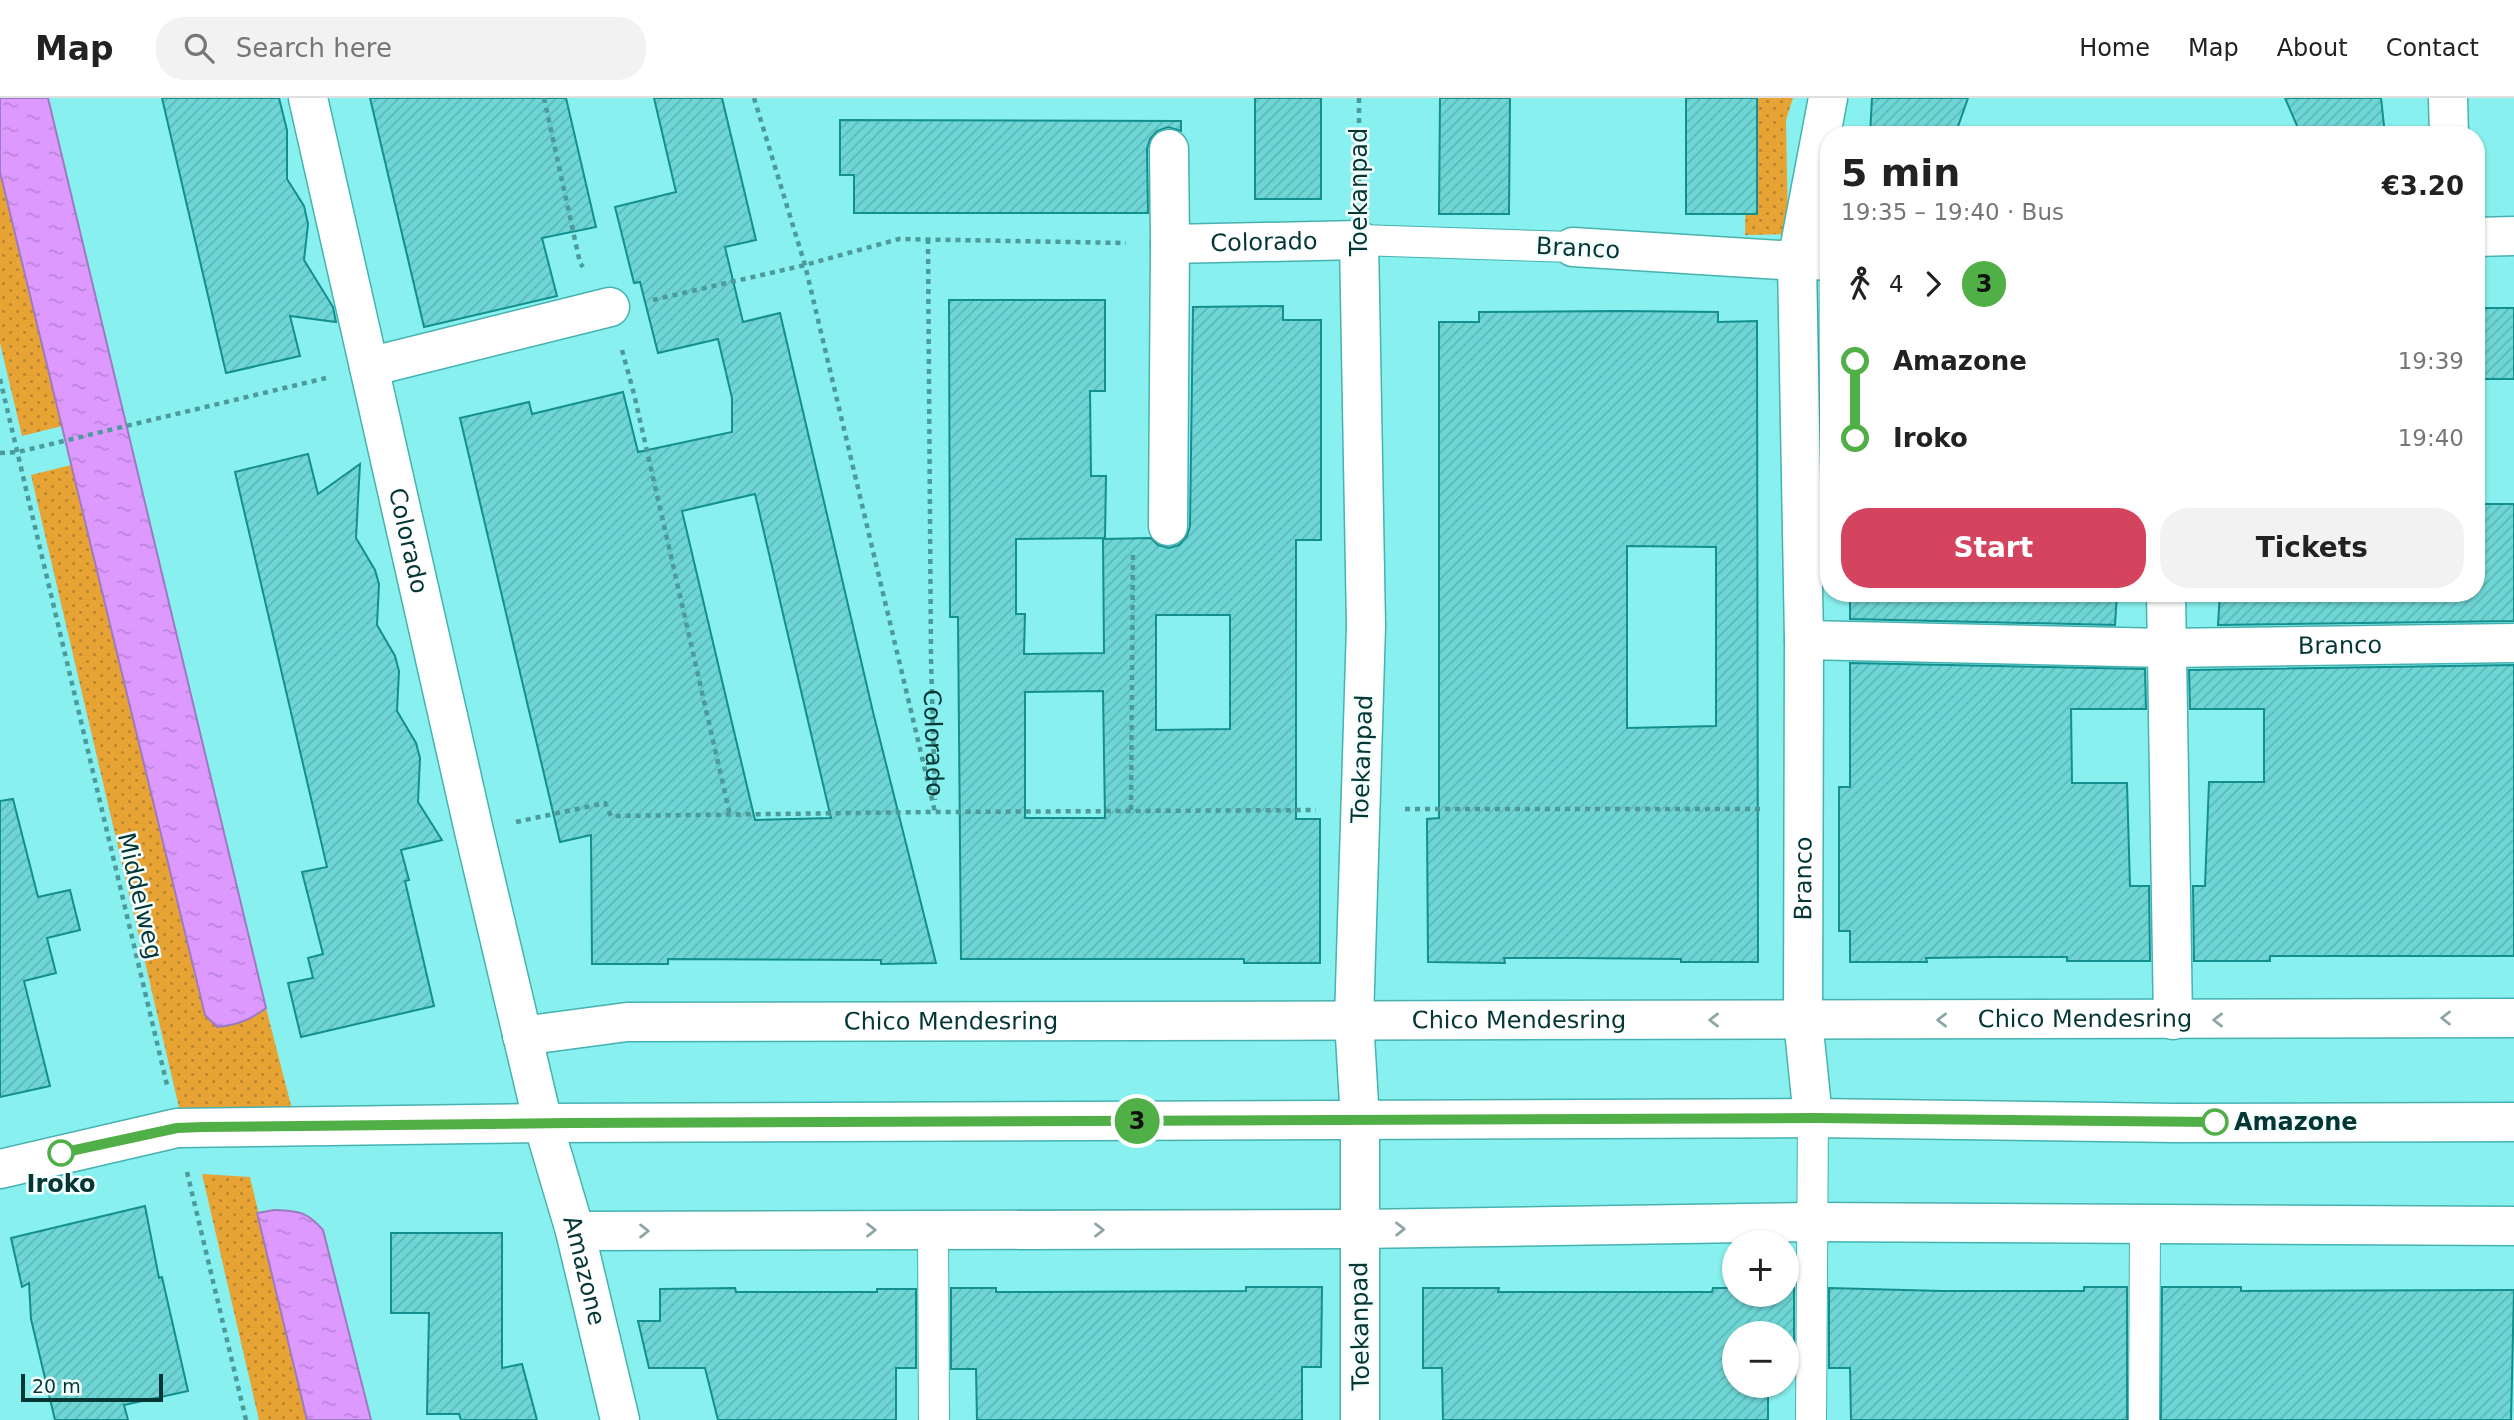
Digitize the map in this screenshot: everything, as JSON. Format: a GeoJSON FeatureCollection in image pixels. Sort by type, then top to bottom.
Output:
{"type":"FeatureCollection","features":[{"type":"Feature","properties":{"kind":"street","name":"Colorado"},"geometry":{"type":"LineString","coordinates":[[308,98],[543,1123]]}},
{"type":"Feature","properties":{"kind":"street","name":"Branco"},"geometry":{"type":"LineString","coordinates":[[1825,126],[1828,98]]}},
{"type":"Feature","properties":{"kind":"street"},"geometry":{"type":"LineString","coordinates":[[2448,98],[2449,126]]}},
{"type":"Feature","properties":{"kind":"street"},"geometry":{"type":"LineString","coordinates":[[1168,526],[1169,149]]}},
{"type":"Feature","properties":{"kind":"street","name":"Branco"},"geometry":{"type":"LineString","coordinates":[[1813,1118],[1803,1020],[1804,640],[1813,260],[1820,184]]}},
{"type":"Feature","properties":{"kind":"street"},"geometry":{"type":"LineString","coordinates":[[2485,237],[2514,236]]}},
{"type":"Feature","properties":{"kind":"street","name":"Colorado"},"geometry":{"type":"LineString","coordinates":[[1170,244],[1359,240]]}},
{"type":"Feature","properties":{"kind":"street","name":"Branco"},"geometry":{"type":"LineString","coordinates":[[1359,240],[1573,247],[1813,260]]}},
{"type":"Feature","properties":{"kind":"street","name":"Toekanpad"},"geometry":{"type":"LineString","coordinates":[[1359,240],[1366,626],[1354,1020],[1360,1120],[1360,1420]]}},
{"type":"Feature","properties":{"kind":"street"},"geometry":{"type":"LineString","coordinates":[[369,367],[610,307]]}},
{"type":"Feature","properties":{"kind":"street"},"geometry":{"type":"LineString","coordinates":[[2166,602],[2174,1020]]}},
{"type":"Feature","properties":{"kind":"street","name":"Branco"},"geometry":{"type":"LineString","coordinates":[[1804,640],[2166,648],[2514,643]]}},
{"type":"Feature","properties":{"kind":"street","name":"Chico Mendesring"},"geometry":{"type":"LineString","coordinates":[[522,1036],[627,1022],[2514,1018]]}},
{"type":"Feature","properties":{"kind":"street"},"geometry":{"type":"LineString","coordinates":[[0,1169],[177,1128],[543,1123],[1813,1118],[2175,1123],[2514,1122]]}},
{"type":"Feature","properties":{"kind":"street"},"geometry":{"type":"LineString","coordinates":[[1811,1420],[1813,1118]]}},
{"type":"Feature","properties":{"kind":"street","name":"Amazone"},"geometry":{"type":"LineString","coordinates":[[543,1123],[575,1231],[620,1420]]}},
{"type":"Feature","properties":{"kind":"street"},"geometry":{"type":"LineString","coordinates":[[575,1231],[1359,1229],[1813,1222],[2514,1226]]}},
{"type":"Feature","properties":{"kind":"street"},"geometry":{"type":"LineString","coordinates":[[2144,1224],[2144,1420]]}},
{"type":"Feature","properties":{"kind":"street"},"geometry":{"type":"LineString","coordinates":[[933,1230],[934,1420]]}},
{"type":"Feature","properties":{"kind":"path"},"geometry":{"type":"LineString","coordinates":[[544,98],[580,263],[610,307],[634,394],[730,815]]}},
{"type":"Feature","properties":{"kind":"path","name":"Colorado"},"geometry":{"type":"LineString","coordinates":[[754,98],[805,265],[935,812]]}},
{"type":"Feature","properties":{"kind":"path","name":"Toekanpad"},"geometry":{"type":"LineString","coordinates":[[1359,98],[1359,240]]}},
{"type":"Feature","properties":{"kind":"path"},"geometry":{"type":"LineString","coordinates":[[610,307],[805,265],[899,239],[1170,244]]}},
{"type":"Feature","properties":{"kind":"path","name":"Colorado"},"geometry":{"type":"LineString","coordinates":[[928,239],[935,812]]}},
{"type":"Feature","properties":{"kind":"path"},"geometry":{"type":"LineString","coordinates":[[0,453],[18,452],[140,424],[369,367]]}},
{"type":"Feature","properties":{"kind":"path","name":"Middelweg"},"geometry":{"type":"LineString","coordinates":[[0,379],[246,1420]]}},
{"type":"Feature","properties":{"kind":"path"},"geometry":{"type":"LineString","coordinates":[[1131,810],[1134,526],[1168,526]]}},
{"type":"Feature","properties":{"kind":"path"},"geometry":{"type":"LineString","coordinates":[[474,831],[605,803],[611,817],[1131,810],[1803,809]]}},
{"type":"Feature","properties":{"kind":"shaded area"},"geometry":{"type":"Polygon","coordinates":[[[1748,98],[1793,98],[1786,120],[1788,234],[1745,235],[1748,98]]]}},
{"type":"Feature","properties":{"kind":"shaded area"},"geometry":{"type":"Polygon","coordinates":[[[0,172],[62,426],[22,436],[0,343],[0,172]]]}},
{"type":"Feature","properties":{"kind":"shaded area"},"geometry":{"type":"Polygon","coordinates":[[[71,465],[205,1015],[254,1017],[266,1008],[294,1117],[181,1116],[31,475],[71,465]]]}},
{"type":"Feature","properties":{"kind":"shaded area"},"geometry":{"type":"Polygon","coordinates":[[[202,1174],[250,1177],[307,1420],[259,1420],[202,1174]]]}},
{"type":"Feature","properties":{"kind":"water"},"geometry":{"type":"Polygon","coordinates":[[[0,98],[48,98],[266,1008],[249,1019],[231,1025],[217,1027],[205,1015],[0,172],[0,98]]]}},
{"type":"Feature","properties":{"kind":"water"},"geometry":{"type":"Polygon","coordinates":[[[274,1210],[302,1213],[323,1230],[371,1420],[307,1420],[257,1213],[274,1210]]]}},
{"type":"Feature","properties":{"kind":"building"},"geometry":{"type":"Polygon","coordinates":[[[162,98],[279,98],[287,130],[287,179],[304,206],[308,224],[304,260],[333,307],[336,322],[290,316],[300,356],[226,373],[162,98]]]}},
{"type":"Feature","properties":{"kind":"building"},"geometry":{"type":"Polygon","coordinates":[[[370,98],[566,98],[596,227],[542,238],[557,296],[424,327],[370,98]]]}},
{"type":"Feature","properties":{"kind":"building"},"geometry":{"type":"Polygon","coordinates":[[[654,98],[722,98],[756,240],[725,247],[743,322],[780,313],[873,712],[936,963],[881,964],[881,960],[668,959],[668,964],[592,964],[591,835],[560,842],[460,418],[529,402],[532,414],[623,392],[638,452],[732,432],[732,398],[718,339],[658,353],[640,282],[634,283],[615,207],[676,192],[654,98]],[[755,494],[682,511],[755,820],[831,818],[755,494]]]}},
{"type":"Feature","properties":{"kind":"building"},"geometry":{"type":"Polygon","coordinates":[[[1255,98],[1321,98],[1321,199],[1255,199],[1255,98]]]}},
{"type":"Feature","properties":{"kind":"building"},"geometry":{"type":"Polygon","coordinates":[[[1440,98],[1510,98],[1509,214],[1439,214],[1440,98]]]}},
{"type":"Feature","properties":{"kind":"building"},"geometry":{"type":"Polygon","coordinates":[[[1686,98],[1757,98],[1757,214],[1686,214],[1686,98]]]}},
{"type":"Feature","properties":{"kind":"building"},"geometry":{"type":"Polygon","coordinates":[[[1872,98],[1968,98],[1958,126],[1870,126],[1872,98]]]}},
{"type":"Feature","properties":{"kind":"building"},"geometry":{"type":"Polygon","coordinates":[[[2285,98],[2381,98],[2384,126],[2297,126],[2285,98]]]}},
{"type":"Feature","properties":{"kind":"building"},"geometry":{"type":"Polygon","coordinates":[[[840,120],[1181,121],[1181,131],[1168,127],[1157,131],[1150,139],[1147,149],[1148,213],[854,213],[854,175],[840,175],[840,120]]]}},
{"type":"Feature","properties":{"kind":"building"},"geometry":{"type":"Polygon","coordinates":[[[949,300],[1105,300],[1105,391],[1090,391],[1091,476],[1106,476],[1105,538],[1016,539],[1016,614],[1025,614],[1024,654],[1104,653],[1103,539],[1151,538],[1158,545],[1169,548],[1179,545],[1187,536],[1190,526],[1193,307],[1283,306],[1283,320],[1321,320],[1321,540],[1296,540],[1296,819],[1320,819],[1320,963],[1244,963],[1244,959],[961,959],[958,617],[950,617],[949,300]],[[1156,615],[1156,730],[1230,729],[1230,615],[1156,615]],[[1103,691],[1025,692],[1025,818],[1105,818],[1103,691]]]}},
{"type":"Feature","properties":{"kind":"building"},"geometry":{"type":"Polygon","coordinates":[[[2485,308],[2514,308],[2514,379],[2485,379],[2485,308]]]}},
{"type":"Feature","properties":{"kind":"building"},"geometry":{"type":"Polygon","coordinates":[[[1479,312],[1718,312],[1718,322],[1757,321],[1758,962],[1504,958],[1505,963],[1428,962],[1427,819],[1439,818],[1439,322],[1479,322],[1479,312]],[[1627,546],[1627,728],[1716,726],[1716,547],[1627,546]]]}},
{"type":"Feature","properties":{"kind":"building"},"geometry":{"type":"Polygon","coordinates":[[[308,454],[318,494],[360,464],[356,538],[375,570],[379,584],[377,625],[395,656],[399,671],[397,711],[416,743],[420,758],[418,802],[442,840],[401,850],[409,880],[405,881],[434,1006],[301,1037],[288,983],[313,978],[308,958],[323,954],[302,872],[327,867],[235,472],[308,454]]]}},
{"type":"Feature","properties":{"kind":"building"},"geometry":{"type":"Polygon","coordinates":[[[2485,504],[2514,504],[2514,621],[2218,625],[2219,602],[2485,602],[2485,504]]]}},
{"type":"Feature","properties":{"kind":"building"},"geometry":{"type":"Polygon","coordinates":[[[1850,602],[2116,602],[2115,625],[1850,619],[1850,602]]]}},
{"type":"Feature","properties":{"kind":"building"},"geometry":{"type":"Polygon","coordinates":[[[1850,663],[2145,669],[2146,709],[2071,709],[2072,783],[2127,783],[2130,886],[2149,886],[2150,961],[2067,961],[2067,957],[1996,957],[1926,958],[1927,962],[1850,962],[1850,931],[1839,931],[1839,787],[1850,787],[1850,663]]]}},
{"type":"Feature","properties":{"kind":"building"},"geometry":{"type":"Polygon","coordinates":[[[2514,665],[2514,956],[2270,956],[2270,961],[2194,961],[2193,886],[2205,886],[2209,782],[2264,782],[2264,709],[2190,709],[2189,670],[2514,665]]]}},
{"type":"Feature","properties":{"kind":"building"},"geometry":{"type":"Polygon","coordinates":[[[13,799],[38,897],[70,890],[80,930],[47,938],[56,973],[24,981],[50,1086],[0,1097],[0,801],[13,799]]]}},
{"type":"Feature","properties":{"kind":"building"},"geometry":{"type":"Polygon","coordinates":[[[145,1206],[159,1278],[162,1277],[188,1391],[124,1405],[128,1420],[55,1420],[31,1319],[29,1283],[22,1287],[11,1238],[145,1206]]]}},
{"type":"Feature","properties":{"kind":"building"},"geometry":{"type":"Polygon","coordinates":[[[391,1233],[502,1233],[502,1368],[522,1364],[537,1420],[461,1420],[459,1414],[427,1414],[429,1313],[391,1313],[391,1233]]]}},
{"type":"Feature","properties":{"kind":"building"},"geometry":{"type":"Polygon","coordinates":[[[1246,1287],[1322,1287],[1321,1367],[1302,1367],[1302,1420],[977,1420],[976,1369],[951,1369],[951,1288],[996,1288],[996,1292],[1031,1292],[1246,1291],[1246,1287]]]}},
{"type":"Feature","properties":{"kind":"building"},"geometry":{"type":"Polygon","coordinates":[[[2084,1287],[2127,1287],[2127,1420],[1851,1420],[1850,1368],[1829,1368],[1829,1288],[2084,1291],[2084,1287]]]}},
{"type":"Feature","properties":{"kind":"building"},"geometry":{"type":"Polygon","coordinates":[[[2162,1287],[2241,1287],[2241,1291],[2514,1290],[2511,1420],[2161,1420],[2162,1287]]]}},
{"type":"Feature","properties":{"kind":"building"},"geometry":{"type":"Polygon","coordinates":[[[735,1288],[736,1292],[877,1292],[877,1289],[916,1289],[916,1368],[896,1368],[896,1420],[718,1420],[705,1368],[649,1368],[638,1321],[660,1321],[660,1289],[735,1288]]]}},
{"type":"Feature","properties":{"kind":"building"},"geometry":{"type":"Polygon","coordinates":[[[1423,1288],[1499,1288],[1498,1292],[1712,1292],[1713,1288],[1722,1288],[1722,1307],[1794,1307],[1794,1321],[1722,1321],[1722,1398],[1768,1398],[1768,1420],[1443,1420],[1442,1368],[1423,1368],[1423,1288]]]}},
{"type":"Feature","properties":{"kind":"bus line","name":"3"},"geometry":{"type":"LineString","coordinates":[[61,1153],[177,1128],[203,1127],[1813,1118],[2215,1122]]}},
{"type":"Feature","properties":{"kind":"place","name":"Amazone"},"geometry":{"type":"Point","coordinates":[2215,1122]}},
{"type":"Feature","properties":{"kind":"place","name":"Iroko"},"geometry":{"type":"Point","coordinates":[61,1153]}}]}
